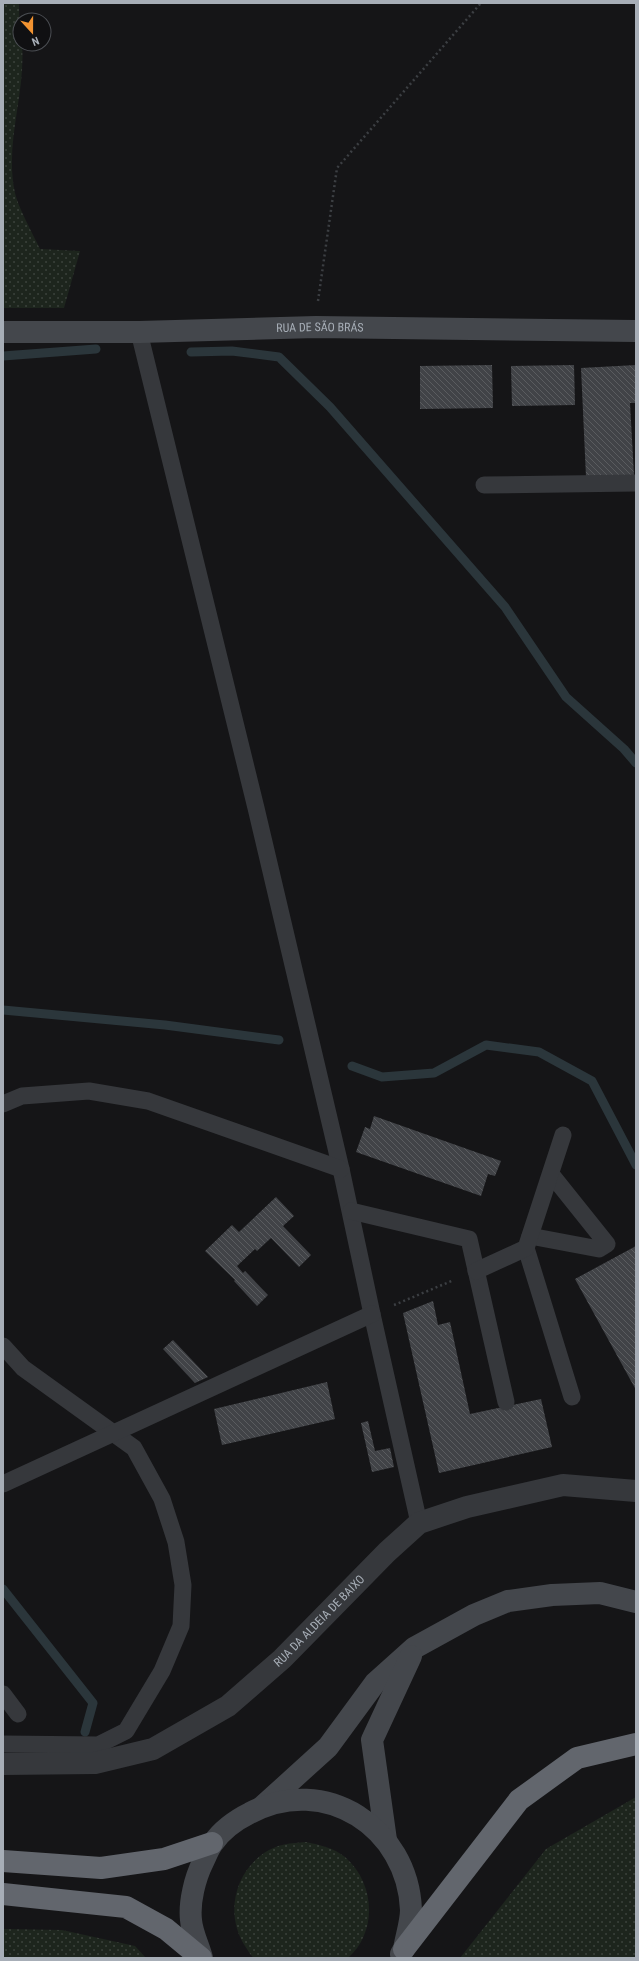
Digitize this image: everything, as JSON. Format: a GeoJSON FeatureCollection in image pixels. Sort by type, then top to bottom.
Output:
{"type":"FeatureCollection","features":[{"type":"Feature","properties":{"kind":"highway"},"geometry":{"type":"LineString","coordinates":[[401,1953],[519,1800],[577,1758],[636,1744]]}},
{"type":"Feature","properties":{"kind":"highway"},"geometry":{"type":"LineString","coordinates":[[3,1861],[101,1868],[164,1859],[212,1843]]}},
{"type":"Feature","properties":{"kind":"highway"},"geometry":{"type":"LineString","coordinates":[[3,1894],[126,1907],[166,1929],[202,1958]]}},
{"type":"Feature","properties":{"kind":"main road","name":"RUA DE SÃO BRÁS"},"geometry":{"type":"LineString","coordinates":[[3,332],[139,332],[316,327],[636,331]]}},
{"type":"Feature","properties":{"kind":"main road"},"geometry":{"type":"LineString","coordinates":[[202,1958],[191,1920],[195,1880],[212,1843],[235,1821],[263,1806],[328,1747],[375,1683],[414,1648],[474,1616],[508,1601],[552,1595],[600,1593],[636,1602]]}},
{"type":"Feature","properties":{"kind":"main road"},"geometry":{"type":"LineString","coordinates":[[386,1840],[372,1740],[414,1648]]}},
{"type":"Feature","properties":{"kind":"main road"},"geometry":{"type":"LineString","coordinates":[[263,1806],[297,1799],[330,1803],[361,1817],[386,1840],[405,1873],[411,1911],[401,1953]]}},
{"type":"Feature","properties":{"kind":"street","name":"RUA DA ALDEIA DE BAIXO"},"geometry":{"type":"LineString","coordinates":[[3,1764],[95,1763],[153,1749],[228,1706],[282,1659],[387,1552],[420,1523],[467,1507],[563,1485],[636,1491]]}},
{"type":"Feature","properties":{"kind":"lane"},"geometry":{"type":"LineString","coordinates":[[139,332],[256,808],[351,1211],[372,1314],[420,1523]]}},
{"type":"Feature","properties":{"kind":"lane"},"geometry":{"type":"LineString","coordinates":[[484,485],[636,483]]}},
{"type":"Feature","properties":{"kind":"lane"},"geometry":{"type":"LineString","coordinates":[[3,1104],[22,1096],[89,1091],[148,1101],[341,1169]]}},
{"type":"Feature","properties":{"kind":"lane"},"geometry":{"type":"LineString","coordinates":[[563,1135],[528,1242],[572,1397]]}},
{"type":"Feature","properties":{"kind":"lane"},"geometry":{"type":"LineString","coordinates":[[476,1271],[528,1242],[599,1249],[606,1244],[551,1174]]}},
{"type":"Feature","properties":{"kind":"lane"},"geometry":{"type":"LineString","coordinates":[[351,1211],[469,1240],[506,1402]]}},
{"type":"Feature","properties":{"kind":"lane"},"geometry":{"type":"LineString","coordinates":[[3,1484],[372,1314]]}},
{"type":"Feature","properties":{"kind":"lane"},"geometry":{"type":"LineString","coordinates":[[3,1346],[22,1368],[134,1448],[162,1499],[176,1542],[183,1585],[181,1626],[162,1671],[126,1731],[98,1745],[3,1744]]}},
{"type":"Feature","properties":{"kind":"lane"},"geometry":{"type":"LineString","coordinates":[[3,1694],[18,1714]]}},
{"type":"Feature","properties":{"kind":"path"},"geometry":{"type":"LineString","coordinates":[[316,327],[337,168],[481,3]]}},
{"type":"Feature","properties":{"kind":"path"},"geometry":{"type":"LineString","coordinates":[[398,1304],[429,1291]]}},
{"type":"Feature","properties":{"kind":"shaded area"},"geometry":{"type":"Polygon","coordinates":[[[3,3],[19,3],[19,12],[12,12],[12,52],[22,52],[21,81],[13,137],[12,156],[12,174],[15,193],[22,213],[40,249],[80,251],[64,308],[3,308],[3,3]]]}},
{"type":"Feature","properties":{"kind":"shaded area"},"geometry":{"type":"Polygon","coordinates":[[[636,1797],[636,1958],[460,1958],[546,1849],[636,1797]]]}},
{"type":"Feature","properties":{"kind":"shaded area"},"geometry":{"type":"Polygon","coordinates":[[[306,1842],[336,1851],[345,1857],[355,1868],[367,1893],[369,1907],[368,1921],[364,1934],[358,1947],[348,1958],[254,1958],[245,1946],[235,1921],[234,1908],[240,1883],[254,1862],[264,1853],[279,1846],[306,1842]]]}},
{"type":"Feature","properties":{"kind":"shaded area"},"geometry":{"type":"Polygon","coordinates":[[[3,1929],[62,1930],[135,1946],[146,1958],[3,1958],[3,1929]]]}},
{"type":"Feature","properties":{"kind":"building"},"geometry":{"type":"Polygon","coordinates":[[[492,365],[493,408],[420,409],[420,366],[492,365]]]}},
{"type":"Feature","properties":{"kind":"building"},"geometry":{"type":"Polygon","coordinates":[[[574,365],[575,405],[512,406],[511,366],[574,365]]]}},
{"type":"Feature","properties":{"kind":"building"},"geometry":{"type":"Polygon","coordinates":[[[636,365],[636,403],[630,403],[634,475],[586,477],[581,368],[636,365]]]}},
{"type":"Feature","properties":{"kind":"building"},"geometry":{"type":"Polygon","coordinates":[[[374,1116],[501,1161],[495,1176],[488,1174],[481,1196],[356,1152],[365,1127],[370,1129],[374,1116]]]}},
{"type":"Feature","properties":{"kind":"building"},"geometry":{"type":"Polygon","coordinates":[[[276,1197],[294,1216],[283,1226],[311,1255],[299,1267],[271,1238],[257,1251],[255,1249],[237,1266],[243,1273],[245,1271],[268,1295],[257,1306],[234,1281],[235,1280],[205,1251],[232,1225],[239,1232],[276,1197]]]}},
{"type":"Feature","properties":{"kind":"building"},"geometry":{"type":"Polygon","coordinates":[[[636,1246],[636,1390],[575,1279],[636,1246]]]}},
{"type":"Feature","properties":{"kind":"building"},"geometry":{"type":"Polygon","coordinates":[[[433,1301],[438,1325],[450,1322],[470,1414],[541,1399],[552,1447],[439,1473],[403,1313],[433,1301]]]}},
{"type":"Feature","properties":{"kind":"building"},"geometry":{"type":"Polygon","coordinates":[[[173,1340],[208,1377],[195,1383],[163,1349],[173,1340]]]}},
{"type":"Feature","properties":{"kind":"building"},"geometry":{"type":"Polygon","coordinates":[[[327,1382],[335,1419],[222,1445],[214,1409],[327,1382]]]}},
{"type":"Feature","properties":{"kind":"building"},"geometry":{"type":"Polygon","coordinates":[[[368,1421],[375,1451],[390,1448],[394,1467],[372,1472],[361,1423],[368,1421]]]}},
{"type":"Feature","properties":{"kind":"waterway"},"geometry":{"type":"LineString","coordinates":[[3,356],[96,349]]}},
{"type":"Feature","properties":{"kind":"waterway"},"geometry":{"type":"LineString","coordinates":[[191,352],[232,351],[279,357],[330,407],[505,607],[566,697],[624,749],[636,763]]}},
{"type":"Feature","properties":{"kind":"waterway"},"geometry":{"type":"LineString","coordinates":[[3,1010],[165,1025],[279,1040]]}},
{"type":"Feature","properties":{"kind":"waterway"},"geometry":{"type":"LineString","coordinates":[[352,1066],[382,1077],[434,1073],[486,1045],[539,1052],[592,1081],[636,1165]]}},
{"type":"Feature","properties":{"kind":"waterway"},"geometry":{"type":"LineString","coordinates":[[3,1589],[93,1703],[85,1732]]}}]}
